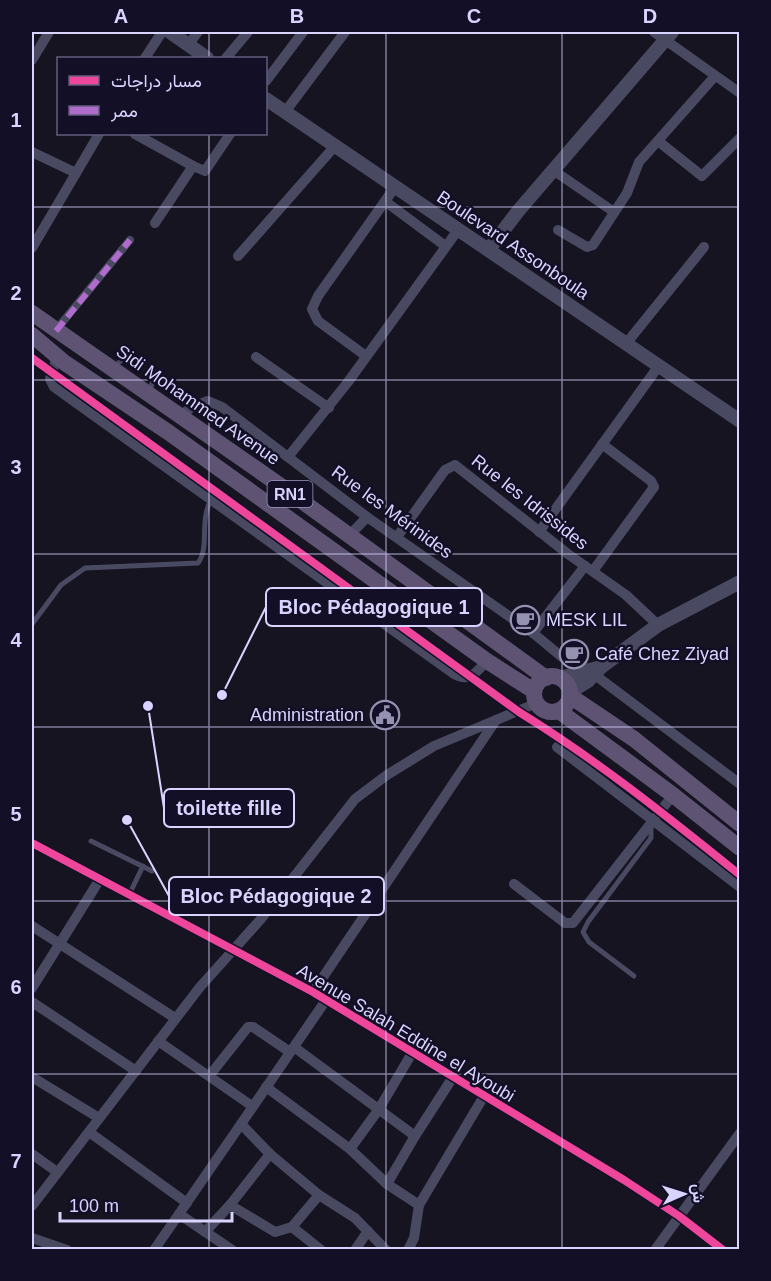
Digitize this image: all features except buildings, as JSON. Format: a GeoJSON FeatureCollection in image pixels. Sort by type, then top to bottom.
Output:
{"type":"FeatureCollection","features":[{"type":"Feature","properties":{"kind":"main road","name":"Sidi Mohammed Avenue"},"geometry":{"type":"LineString","coordinates":[[32,313],[561,686]]}},
{"type":"Feature","properties":{"kind":"main road","name":"RN1"},"geometry":{"type":"LineString","coordinates":[[32,335],[57,357],[138,412],[487,661],[536,697],[546,712],[559,711],[673,795],[740,848]]}},
{"type":"Feature","properties":{"kind":"main road"},"geometry":{"type":"LineString","coordinates":[[96,384],[109,368]]}},
{"type":"Feature","properties":{"kind":"main road"},"geometry":{"type":"LineString","coordinates":[[138,412],[149,395]]}},
{"type":"Feature","properties":{"kind":"main road"},"geometry":{"type":"LineString","coordinates":[[536,697],[538,683],[561,686],[566,706],[559,711]]}},
{"type":"Feature","properties":{"kind":"main road","name":"RN1"},"geometry":{"type":"LineString","coordinates":[[561,686],[634,739],[740,824]]}},
{"type":"Feature","properties":{"kind":"street"},"geometry":{"type":"LineString","coordinates":[[32,60],[49,32]]}},
{"type":"Feature","properties":{"kind":"street"},"geometry":{"type":"LineString","coordinates":[[146,57],[162,32]]}},
{"type":"Feature","properties":{"kind":"street"},"geometry":{"type":"LineString","coordinates":[[170,32],[206,57]]}},
{"type":"Feature","properties":{"kind":"street"},"geometry":{"type":"LineString","coordinates":[[188,45],[198,32]]}},
{"type":"Feature","properties":{"kind":"street"},"geometry":{"type":"LineString","coordinates":[[227,57],[248,32]]}},
{"type":"Feature","properties":{"kind":"street"},"geometry":{"type":"LineString","coordinates":[[267,80],[303,32]]}},
{"type":"Feature","properties":{"kind":"street"},"geometry":{"type":"LineString","coordinates":[[285,112],[345,32]]}},
{"type":"Feature","properties":{"kind":"street"},"geometry":{"type":"LineString","coordinates":[[489,249],[664,34],[740,93]]}},
{"type":"Feature","properties":{"kind":"street"},"geometry":{"type":"LineString","coordinates":[[558,230],[590,247],[627,193],[639,162],[716,76]]}},
{"type":"Feature","properties":{"kind":"street","name":"Boulevard Assonboula"},"geometry":{"type":"LineString","coordinates":[[267,100],[740,421]]}},
{"type":"Feature","properties":{"kind":"street"},"geometry":{"type":"LineString","coordinates":[[32,248],[98,135]]}},
{"type":"Feature","properties":{"kind":"street"},"geometry":{"type":"LineString","coordinates":[[137,135],[205,171],[229,135]]}},
{"type":"Feature","properties":{"kind":"street"},"geometry":{"type":"LineString","coordinates":[[658,141],[702,177],[740,138]]}},
{"type":"Feature","properties":{"kind":"street"},"geometry":{"type":"LineString","coordinates":[[238,256],[334,146]]}},
{"type":"Feature","properties":{"kind":"street"},"geometry":{"type":"LineString","coordinates":[[32,152],[76,173]]}},
{"type":"Feature","properties":{"kind":"street"},"geometry":{"type":"LineString","coordinates":[[155,223],[193,166]]}},
{"type":"Feature","properties":{"kind":"street"},"geometry":{"type":"LineString","coordinates":[[554,170],[614,212]]}},
{"type":"Feature","properties":{"kind":"street"},"geometry":{"type":"LineString","coordinates":[[366,356],[318,321],[312,309],[318,296],[395,187]]}},
{"type":"Feature","properties":{"kind":"street"},"geometry":{"type":"LineString","coordinates":[[386,202],[444,245]]}},
{"type":"Feature","properties":{"kind":"street"},"geometry":{"type":"LineString","coordinates":[[288,457],[329,408],[444,245],[458,230]]}},
{"type":"Feature","properties":{"kind":"street"},"geometry":{"type":"LineString","coordinates":[[56,331],[130,240]]}},
{"type":"Feature","properties":{"kind":"street"},"geometry":{"type":"LineString","coordinates":[[625,345],[704,247]]}},
{"type":"Feature","properties":{"kind":"street"},"geometry":{"type":"LineString","coordinates":[[57,357],[50,379],[54,387],[454,674],[463,679],[470,678],[487,661]]}},
{"type":"Feature","properties":{"kind":"street"},"geometry":{"type":"LineString","coordinates":[[255,357],[329,408]]}},
{"type":"Feature","properties":{"kind":"street"},"geometry":{"type":"LineString","coordinates":[[539,532],[658,367]]}},
{"type":"Feature","properties":{"kind":"street","name":"Rue les Mérinides"},"geometry":{"type":"LineString","coordinates":[[180,416],[192,407],[212,401],[367,517],[533,633],[580,672]]}},
{"type":"Feature","properties":{"kind":"street"},"geometry":{"type":"LineString","coordinates":[[533,633],[654,487],[651,481],[602,444]]}},
{"type":"Feature","properties":{"kind":"street","name":"Rue les Idrissides"},"geometry":{"type":"LineString","coordinates":[[398,537],[445,470],[453,465],[481,484],[539,532],[626,595],[658,625]]}},
{"type":"Feature","properties":{"kind":"street"},"geometry":{"type":"LineString","coordinates":[[348,537],[367,517]]}},
{"type":"Feature","properties":{"kind":"street"},"geometry":{"type":"LineString","coordinates":[[561,686],[598,671],[658,625],[740,582]]}},
{"type":"Feature","properties":{"kind":"street"},"geometry":{"type":"LineString","coordinates":[[561,686],[580,672],[598,671],[740,784]]}},
{"type":"Feature","properties":{"kind":"street"},"geometry":{"type":"LineString","coordinates":[[32,1206],[175,1018],[261,919],[355,799],[387,775],[434,746],[496,719],[536,697]]}},
{"type":"Feature","properties":{"kind":"street"},"geometry":{"type":"LineString","coordinates":[[312,992],[496,719]]}},
{"type":"Feature","properties":{"kind":"street"},"geometry":{"type":"LineString","coordinates":[[557,747],[653,824],[740,887]]}},
{"type":"Feature","properties":{"kind":"street"},"geometry":{"type":"LineString","coordinates":[[514,884],[565,923],[573,923],[653,824],[673,795]]}},
{"type":"Feature","properties":{"kind":"street","name":"Avenue Salah Eddine el Ayoubi"},"geometry":{"type":"LineString","coordinates":[[32,843],[326,1000],[679,1216],[723,1250]]}},
{"type":"Feature","properties":{"kind":"street"},"geometry":{"type":"LineString","coordinates":[[32,988],[100,879]]}},
{"type":"Feature","properties":{"kind":"street"},"geometry":{"type":"LineString","coordinates":[[32,926],[175,1018]]}},
{"type":"Feature","properties":{"kind":"street"},"geometry":{"type":"LineString","coordinates":[[154,1250],[326,1000]]}},
{"type":"Feature","properties":{"kind":"street"},"geometry":{"type":"LineString","coordinates":[[32,1002],[136,1071]]}},
{"type":"Feature","properties":{"kind":"street"},"geometry":{"type":"LineString","coordinates":[[210,1075],[248,1028],[253,1028],[292,1050],[379,1109],[414,1136]]}},
{"type":"Feature","properties":{"kind":"street"},"geometry":{"type":"LineString","coordinates":[[158,1041],[252,1106]]}},
{"type":"Feature","properties":{"kind":"street"},"geometry":{"type":"LineString","coordinates":[[350,1149],[379,1109],[412,1053]]}},
{"type":"Feature","properties":{"kind":"street"},"geometry":{"type":"LineString","coordinates":[[32,1077],[99,1118]]}},
{"type":"Feature","properties":{"kind":"street"},"geometry":{"type":"LineString","coordinates":[[387,1184],[414,1136],[453,1077]]}},
{"type":"Feature","properties":{"kind":"street"},"geometry":{"type":"LineString","coordinates":[[266,1087],[350,1149],[387,1184],[419,1205]]}},
{"type":"Feature","properties":{"kind":"street"},"geometry":{"type":"LineString","coordinates":[[408,1250],[414,1238],[419,1205],[484,1096]]}},
{"type":"Feature","properties":{"kind":"street"},"geometry":{"type":"LineString","coordinates":[[241,1124],[270,1154],[319,1195],[355,1218],[386,1250]]}},
{"type":"Feature","properties":{"kind":"street"},"geometry":{"type":"LineString","coordinates":[[89,1132],[187,1203]]}},
{"type":"Feature","properties":{"kind":"street"},"geometry":{"type":"LineString","coordinates":[[655,1250],[740,1133]]}},
{"type":"Feature","properties":{"kind":"street"},"geometry":{"type":"LineString","coordinates":[[32,1154],[57,1172]]}},
{"type":"Feature","properties":{"kind":"street"},"geometry":{"type":"LineString","coordinates":[[205,1232],[230,1205],[270,1154]]}},
{"type":"Feature","properties":{"kind":"street"},"geometry":{"type":"LineString","coordinates":[[230,1205],[275,1233],[292,1227],[319,1195]]}},
{"type":"Feature","properties":{"kind":"street"},"geometry":{"type":"LineString","coordinates":[[179,1214],[232,1250]]}},
{"type":"Feature","properties":{"kind":"street"},"geometry":{"type":"LineString","coordinates":[[292,1227],[321,1250]]}},
{"type":"Feature","properties":{"kind":"street"},"geometry":{"type":"LineString","coordinates":[[355,1250],[368,1231]]}},
{"type":"Feature","properties":{"kind":"street"},"geometry":{"type":"LineString","coordinates":[[32,1238],[67,1250]]}},
{"type":"Feature","properties":{"kind":"lane"},"geometry":{"type":"LineString","coordinates":[[109,368],[124,358],[135,358]]}},
{"type":"Feature","properties":{"kind":"lane"},"geometry":{"type":"LineString","coordinates":[[149,395],[154,376],[153,370]]}},
{"type":"Feature","properties":{"kind":"lane"},"geometry":{"type":"LineString","coordinates":[[32,624],[61,585],[86,568],[198,563],[204,550],[204,519],[211,499]]}},
{"type":"Feature","properties":{"kind":"lane"},"geometry":{"type":"LineString","coordinates":[[634,976],[589,942],[583,933],[588,922],[651,838],[653,824]]}},
{"type":"Feature","properties":{"kind":"lane"},"geometry":{"type":"LineString","coordinates":[[91,841],[152,871]]}},
{"type":"Feature","properties":{"kind":"lane"},"geometry":{"type":"LineString","coordinates":[[129,895],[143,866]]}},
{"type":"Feature","properties":{"kind":"marked path"},"geometry":{"type":"LineString","coordinates":[[56,331],[130,240]]}},
{"type":"Feature","properties":{"kind":"cycle path"},"geometry":{"type":"LineString","coordinates":[[32,358],[519,712],[604,769],[740,875]]}},
{"type":"Feature","properties":{"kind":"cycle path"},"geometry":{"type":"LineString","coordinates":[[32,843],[313,992],[624,1180],[679,1216],[723,1250]]}},
{"type":"Feature","properties":{"kind":"place","name":"MESK LIL"},"geometry":{"type":"Point","coordinates":[525,620]}},
{"type":"Feature","properties":{"kind":"place","name":"Café Chez Ziyad"},"geometry":{"type":"Point","coordinates":[574,654]}},
{"type":"Feature","properties":{"kind":"place","name":"Bloc Pédagogique 1"},"geometry":{"type":"Point","coordinates":[222,695]}},
{"type":"Feature","properties":{"kind":"place","name":"toilette fille"},"geometry":{"type":"Point","coordinates":[148,706]}},
{"type":"Feature","properties":{"kind":"place","name":"Administration"},"geometry":{"type":"Point","coordinates":[385,715]}},
{"type":"Feature","properties":{"kind":"place","name":"Bloc Pédagogique 2"},"geometry":{"type":"Point","coordinates":[127,820]}}]}
